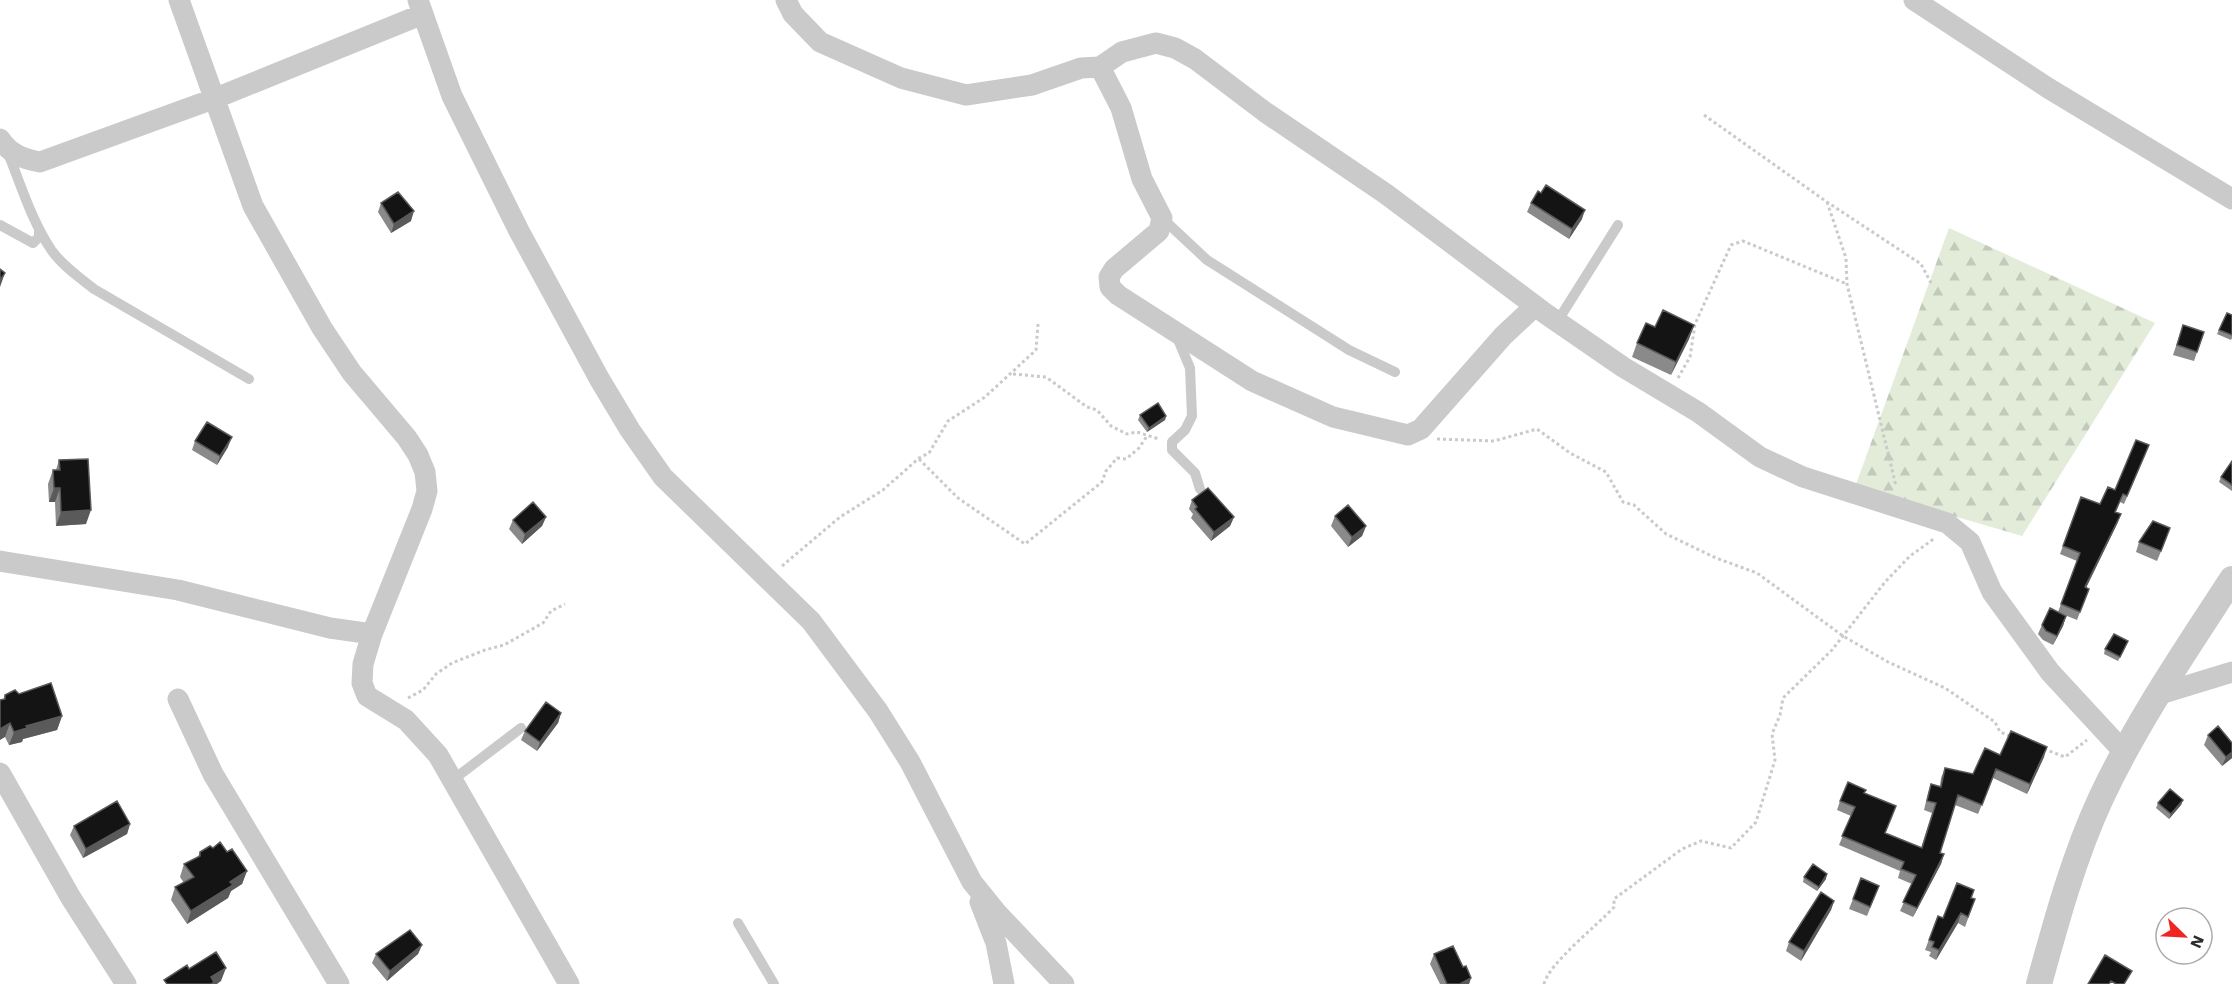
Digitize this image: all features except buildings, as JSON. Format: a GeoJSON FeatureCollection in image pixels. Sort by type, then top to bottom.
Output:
{"type":"FeatureCollection","features":[{"type":"Feature","properties":{"kind":"street"},"geometry":{"type":"LineString","coordinates":[[179,0],[253,206],[322,328],[352,373],[407,438],[425,472],[427,490],[422,509],[372,634],[363,664],[362,683],[367,696],[395,712],[424,739],[454,778],[569,984]]}},
{"type":"Feature","properties":{"kind":"street"},"geometry":{"type":"LineString","coordinates":[[786,0],[793,14],[820,42],[901,78],[966,95],[1032,85],[1081,68],[1100,67],[1122,52],[1156,43],[1175,48],[1195,59],[1265,112],[1376,188],[1557,322],[1623,367],[1669,394],[1760,457],[1803,477],[1947,524],[1970,542],[1992,592],[2050,672],[2124,752]]}},
{"type":"Feature","properties":{"kind":"street"},"geometry":{"type":"LineString","coordinates":[[1914,0],[2048,88],[2232,199]]}},
{"type":"Feature","properties":{"kind":"street"},"geometry":{"type":"LineString","coordinates":[[3,144],[23,159],[40,162],[110,139],[216,98],[421,7],[458,106],[519,231],[612,400],[663,477],[698,514],[811,621],[878,711],[929,797],[972,882],[996,943],[1004,984]]}},
{"type":"Feature","properties":{"kind":"street"},"geometry":{"type":"LineString","coordinates":[[1100,67],[1121,108],[1142,179],[1162,218],[1159,231],[1114,269],[1109,277],[1110,287],[1118,296],[1175,334],[1252,381],[1333,417],[1408,435],[1421,429],[1503,336],[1535,306]]}},
{"type":"Feature","properties":{"kind":"street"},"geometry":{"type":"LineString","coordinates":[[0,561],[178,590],[330,628],[372,634]]}},
{"type":"Feature","properties":{"kind":"street"},"geometry":{"type":"LineString","coordinates":[[2039,984],[2085,838],[2100,800],[2124,752],[2157,695],[2232,579]]}},
{"type":"Feature","properties":{"kind":"street"},"geometry":{"type":"LineString","coordinates":[[2157,695],[2232,672]]}},
{"type":"Feature","properties":{"kind":"street"},"geometry":{"type":"LineString","coordinates":[[178,699],[213,774],[339,984]]}},
{"type":"Feature","properties":{"kind":"street"},"geometry":{"type":"LineString","coordinates":[[0,773],[71,898],[126,984]]}},
{"type":"Feature","properties":{"kind":"street"},"geometry":{"type":"LineString","coordinates":[[972,882],[997,913],[1064,984]]}},
{"type":"Feature","properties":{"kind":"lane"},"geometry":{"type":"LineString","coordinates":[[3,144],[39,229],[52,252],[93,288],[249,379]]}},
{"type":"Feature","properties":{"kind":"lane"},"geometry":{"type":"LineString","coordinates":[[1162,218],[1207,260],[1350,350],[1395,372]]}},
{"type":"Feature","properties":{"kind":"lane"},"geometry":{"type":"LineString","coordinates":[[0,225],[33,243],[39,237],[39,229]]}},
{"type":"Feature","properties":{"kind":"lane"},"geometry":{"type":"LineString","coordinates":[[1557,322],[1618,225]]}},
{"type":"Feature","properties":{"kind":"lane"},"geometry":{"type":"LineString","coordinates":[[1175,334],[1190,368],[1192,416],[1185,430],[1172,442],[1172,450],[1195,473],[1200,489]]}},
{"type":"Feature","properties":{"kind":"lane"},"geometry":{"type":"LineString","coordinates":[[454,778],[521,728]]}},
{"type":"Feature","properties":{"kind":"lane"},"geometry":{"type":"LineString","coordinates":[[738,923],[774,984]]}},
{"type":"Feature","properties":{"kind":"path"},"geometry":{"type":"LineString","coordinates":[[1704,115],[1827,202],[1921,264],[1931,283]]}},
{"type":"Feature","properties":{"kind":"path"},"geometry":{"type":"LineString","coordinates":[[1827,202],[1846,258],[1847,284],[1902,511]]}},
{"type":"Feature","properties":{"kind":"path"},"geometry":{"type":"LineString","coordinates":[[1669,394],[1689,357],[1695,324],[1731,246],[1743,241],[1847,284]]}},
{"type":"Feature","properties":{"kind":"path"},"geometry":{"type":"LineString","coordinates":[[772,582],[781,566],[816,536],[840,517],[883,490],[919,458],[929,453],[948,420],[985,397],[1013,374],[1036,350],[1038,324]]}},
{"type":"Feature","properties":{"kind":"path"},"geometry":{"type":"LineString","coordinates":[[1013,374],[1046,377],[1087,407],[1097,410],[1112,426],[1127,434],[1137,432],[1172,442]]}},
{"type":"Feature","properties":{"kind":"path"},"geometry":{"type":"LineString","coordinates":[[1408,435],[1451,441],[1494,441],[1537,429],[1570,453],[1606,472],[1623,502],[1634,506],[1666,534],[1716,558],[1756,573],[1844,636],[1888,662],[1945,688],[1995,722],[2000,732],[2022,741]]}},
{"type":"Feature","properties":{"kind":"path"},"geometry":{"type":"LineString","coordinates":[[919,458],[958,498],[1025,544],[1102,482],[1106,471],[1117,458],[1126,459],[1133,454],[1147,436]]}},
{"type":"Feature","properties":{"kind":"path"},"geometry":{"type":"LineString","coordinates":[[1544,984],[1546,975],[1562,960],[1575,942],[1597,926],[1614,907],[1614,899],[1682,849],[1701,841],[1731,848],[1756,822],[1775,760],[1772,734],[1780,715],[1783,698],[1814,670],[1844,636],[1885,582],[1910,556],[1928,545],[1947,524]]}},
{"type":"Feature","properties":{"kind":"path"},"geometry":{"type":"LineString","coordinates":[[395,712],[409,697],[423,690],[436,674],[452,663],[484,650],[504,645],[543,623],[550,612],[565,604]]}},
{"type":"Feature","properties":{"kind":"path"},"geometry":{"type":"LineString","coordinates":[[2043,749],[2065,757],[2103,729]]}},
{"type":"Feature","properties":{"kind":"green space"},"geometry":{"type":"Polygon","coordinates":[[[1949,228],[2155,323],[2022,536],[1855,487],[1949,228]]]}}]}
